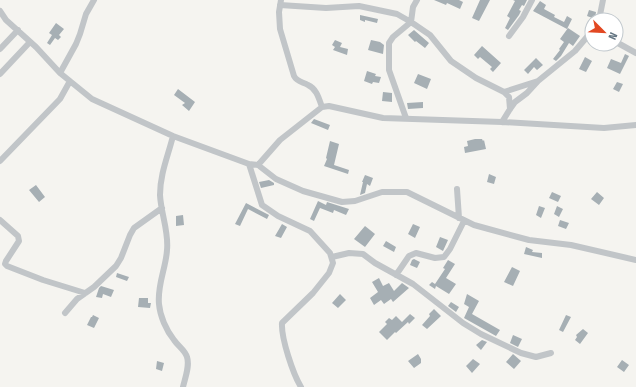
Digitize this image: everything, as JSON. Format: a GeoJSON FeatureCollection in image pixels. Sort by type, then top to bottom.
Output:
{"type":"FeatureCollection","features":[{"type":"Feature","properties":{"kind":"street"},"geometry":{"type":"LineString","coordinates":[[60,73],[76,44],[86,14],[94,0]]}},
{"type":"Feature","properties":{"kind":"street"},"geometry":{"type":"LineString","coordinates":[[406,118],[389,70],[389,43],[393,37],[410,22],[416,0]]}},
{"type":"Feature","properties":{"kind":"street"},"geometry":{"type":"LineString","coordinates":[[509,36],[523,18],[532,0]]}},
{"type":"Feature","properties":{"kind":"street"},"geometry":{"type":"LineString","coordinates":[[601,12],[603,0]]}},
{"type":"Feature","properties":{"kind":"street"},"geometry":{"type":"LineString","coordinates":[[322,107],[316,91],[309,85],[296,80],[294,76],[280,29],[279,12],[281,2],[326,8],[351,3],[397,14],[430,35],[451,61],[476,78],[504,92],[509,98],[510,109]]}},
{"type":"Feature","properties":{"kind":"street"},"geometry":{"type":"LineString","coordinates":[[0,11],[6,20],[41,52],[60,73],[92,99],[173,136],[249,164],[258,165],[287,185],[303,192],[342,202],[355,201],[382,192],[407,192],[474,225],[529,240],[571,245],[636,260]]}},
{"type":"Feature","properties":{"kind":"street"},"geometry":{"type":"LineString","coordinates":[[0,49],[18,30]]}},
{"type":"Feature","properties":{"kind":"street"},"geometry":{"type":"LineString","coordinates":[[502,122],[510,109],[538,81],[575,51],[584,40]]}},
{"type":"Feature","properties":{"kind":"street"},"geometry":{"type":"LineString","coordinates":[[0,74],[30,42]]}},
{"type":"Feature","properties":{"kind":"street"},"geometry":{"type":"LineString","coordinates":[[624,46],[636,53]]}},
{"type":"Feature","properties":{"kind":"street"},"geometry":{"type":"LineString","coordinates":[[504,92],[538,81]]}},
{"type":"Feature","properties":{"kind":"street"},"geometry":{"type":"LineString","coordinates":[[0,161],[60,99],[70,82]]}},
{"type":"Feature","properties":{"kind":"street"},"geometry":{"type":"LineString","coordinates":[[258,165],[280,140],[322,107],[329,106],[383,118],[502,122],[604,128],[636,125]]}},
{"type":"Feature","properties":{"kind":"street"},"geometry":{"type":"LineString","coordinates":[[173,136],[163,168],[160,195],[168,243],[166,262],[160,280],[159,304],[168,331],[188,358],[183,387]]}},
{"type":"Feature","properties":{"kind":"street"},"geometry":{"type":"LineString","coordinates":[[249,164],[262,204],[278,216],[310,231],[332,257],[333,262],[329,273],[319,286],[282,323],[281,330],[291,361],[302,387]]}},
{"type":"Feature","properties":{"kind":"street"},"geometry":{"type":"LineString","coordinates":[[396,276],[409,256],[416,253],[435,258],[444,257],[450,249],[461,219],[457,189]]}},
{"type":"Feature","properties":{"kind":"street"},"geometry":{"type":"LineString","coordinates":[[65,313],[77,299],[94,287],[116,266],[134,228],[162,208]]}},
{"type":"Feature","properties":{"kind":"street"},"geometry":{"type":"LineString","coordinates":[[0,220],[18,236],[19,241],[6,261],[7,266],[43,280],[85,293]]}},
{"type":"Feature","properties":{"kind":"street"},"geometry":{"type":"LineString","coordinates":[[332,257],[349,253],[360,253],[396,276],[413,284],[463,323],[505,346],[521,353],[536,357],[552,353]]}},
{"type":"Feature","properties":{"kind":"building"},"geometry":{"type":"Polygon","coordinates":[[[434,0],[459,0],[463,2],[460,9],[447,3],[446,5],[434,0]]]}},
{"type":"Feature","properties":{"kind":"building"},"geometry":{"type":"Polygon","coordinates":[[[480,0],[490,0],[479,21],[472,18],[480,0]]]}},
{"type":"Feature","properties":{"kind":"building"},"geometry":{"type":"Polygon","coordinates":[[[513,0],[527,0],[524,6],[522,5],[519,10],[521,11],[519,15],[508,30],[505,28],[510,18],[507,16],[515,1],[513,0]]]}},
{"type":"Feature","properties":{"kind":"building"},"geometry":{"type":"Polygon","coordinates":[[[540,1],[546,5],[544,9],[555,15],[554,17],[564,22],[567,16],[572,19],[567,29],[533,11],[540,1]]]}},
{"type":"Feature","properties":{"kind":"building"},"geometry":{"type":"Polygon","coordinates":[[[360,15],[378,19],[377,23],[360,20],[360,15]]]}},
{"type":"Feature","properties":{"kind":"building"},"geometry":{"type":"Polygon","coordinates":[[[56,23],[64,29],[59,35],[61,37],[58,40],[55,38],[50,45],[47,43],[52,35],[49,33],[56,23]]]}},
{"type":"Feature","properties":{"kind":"building"},"geometry":{"type":"Polygon","coordinates":[[[568,28],[580,36],[573,46],[569,43],[556,61],[553,59],[564,42],[560,39],[568,28]]]}},
{"type":"Feature","properties":{"kind":"building"},"geometry":{"type":"Polygon","coordinates":[[[414,30],[429,43],[425,48],[416,41],[415,42],[408,35],[414,30]]]}},
{"type":"Feature","properties":{"kind":"building"},"geometry":{"type":"Polygon","coordinates":[[[335,40],[342,43],[340,47],[348,49],[347,55],[333,50],[335,47],[332,45],[335,40]]]}},
{"type":"Feature","properties":{"kind":"building"},"geometry":{"type":"Polygon","coordinates":[[[371,40],[380,42],[384,45],[383,54],[368,50],[371,40]]]}},
{"type":"Feature","properties":{"kind":"building"},"geometry":{"type":"Polygon","coordinates":[[[482,46],[501,63],[493,72],[490,69],[492,67],[480,57],[478,59],[474,55],[482,46]]]}},
{"type":"Feature","properties":{"kind":"building"},"geometry":{"type":"Polygon","coordinates":[[[625,54],[629,56],[620,74],[607,68],[611,59],[621,63],[625,54]]]}},
{"type":"Feature","properties":{"kind":"building"},"geometry":{"type":"Polygon","coordinates":[[[585,57],[592,61],[586,72],[579,69],[585,57]]]}},
{"type":"Feature","properties":{"kind":"building"},"geometry":{"type":"Polygon","coordinates":[[[536,58],[543,65],[537,70],[534,67],[528,74],[524,70],[536,58]]]}},
{"type":"Feature","properties":{"kind":"building"},"geometry":{"type":"Polygon","coordinates":[[[367,71],[376,74],[375,76],[381,77],[379,83],[373,82],[372,84],[364,81],[367,71]]]}},
{"type":"Feature","properties":{"kind":"building"},"geometry":{"type":"Polygon","coordinates":[[[418,74],[431,79],[427,89],[414,83],[418,74]]]}},
{"type":"Feature","properties":{"kind":"building"},"geometry":{"type":"Polygon","coordinates":[[[617,82],[623,84],[619,92],[613,89],[617,82]]]}},
{"type":"Feature","properties":{"kind":"building"},"geometry":{"type":"Polygon","coordinates":[[[178,89],[195,102],[189,111],[182,105],[185,103],[174,95],[178,89]]]}},
{"type":"Feature","properties":{"kind":"building"},"geometry":{"type":"Polygon","coordinates":[[[383,92],[392,93],[392,102],[382,101],[383,92]]]}},
{"type":"Feature","properties":{"kind":"building"},"geometry":{"type":"Polygon","coordinates":[[[423,102],[423,108],[408,109],[407,103],[423,102]]]}},
{"type":"Feature","properties":{"kind":"building"},"geometry":{"type":"Polygon","coordinates":[[[314,119],[330,125],[328,130],[311,123],[314,119]]]}},
{"type":"Feature","properties":{"kind":"building"},"geometry":{"type":"Polygon","coordinates":[[[475,139],[484,140],[486,149],[465,153],[464,147],[468,146],[467,141],[475,139]]]}},
{"type":"Feature","properties":{"kind":"building"},"geometry":{"type":"Polygon","coordinates":[[[330,141],[339,144],[334,165],[349,170],[348,174],[324,166],[327,159],[330,141]]]}},
{"type":"Feature","properties":{"kind":"building"},"geometry":{"type":"Polygon","coordinates":[[[489,174],[496,177],[494,184],[487,182],[489,174]]]}},
{"type":"Feature","properties":{"kind":"building"},"geometry":{"type":"Polygon","coordinates":[[[365,175],[373,178],[370,186],[367,184],[365,193],[360,195],[362,182],[365,175]]]}},
{"type":"Feature","properties":{"kind":"building"},"geometry":{"type":"Polygon","coordinates":[[[269,180],[274,183],[274,185],[261,188],[259,182],[269,180]]]}},
{"type":"Feature","properties":{"kind":"building"},"geometry":{"type":"Polygon","coordinates":[[[36,185],[45,197],[39,202],[29,190],[36,185]]]}},
{"type":"Feature","properties":{"kind":"building"},"geometry":{"type":"Polygon","coordinates":[[[552,192],[561,196],[558,202],[549,198],[552,192]]]}},
{"type":"Feature","properties":{"kind":"building"},"geometry":{"type":"Polygon","coordinates":[[[597,192],[604,198],[599,205],[591,199],[597,192]]]}},
{"type":"Feature","properties":{"kind":"building"},"geometry":{"type":"Polygon","coordinates":[[[318,201],[326,205],[327,202],[349,209],[346,215],[334,210],[333,213],[320,208],[314,221],[310,219],[318,201]]]}},
{"type":"Feature","properties":{"kind":"building"},"geometry":{"type":"Polygon","coordinates":[[[246,203],[269,215],[267,219],[248,209],[240,226],[235,224],[246,203]]]}},
{"type":"Feature","properties":{"kind":"building"},"geometry":{"type":"Polygon","coordinates":[[[539,206],[545,208],[541,218],[536,215],[539,206]]]}},
{"type":"Feature","properties":{"kind":"building"},"geometry":{"type":"Polygon","coordinates":[[[557,206],[563,209],[559,217],[554,214],[557,206]]]}},
{"type":"Feature","properties":{"kind":"building"},"geometry":{"type":"Polygon","coordinates":[[[183,215],[184,225],[176,226],[176,216],[183,215]]]}},
{"type":"Feature","properties":{"kind":"building"},"geometry":{"type":"Polygon","coordinates":[[[560,220],[569,223],[566,229],[558,226],[560,220]]]}},
{"type":"Feature","properties":{"kind":"building"},"geometry":{"type":"Polygon","coordinates":[[[282,224],[287,227],[281,238],[275,236],[282,224]]]}},
{"type":"Feature","properties":{"kind":"building"},"geometry":{"type":"Polygon","coordinates":[[[413,224],[420,227],[415,238],[408,234],[413,224]]]}},
{"type":"Feature","properties":{"kind":"building"},"geometry":{"type":"Polygon","coordinates":[[[365,226],[375,234],[365,247],[354,239],[365,226]]]}},
{"type":"Feature","properties":{"kind":"building"},"geometry":{"type":"Polygon","coordinates":[[[440,237],[448,240],[443,251],[436,247],[440,237]]]}},
{"type":"Feature","properties":{"kind":"building"},"geometry":{"type":"Polygon","coordinates":[[[386,241],[396,247],[394,252],[383,246],[386,241]]]}},
{"type":"Feature","properties":{"kind":"building"},"geometry":{"type":"Polygon","coordinates":[[[526,247],[533,250],[532,252],[542,253],[542,258],[524,254],[526,247]]]}},
{"type":"Feature","properties":{"kind":"building"},"geometry":{"type":"Polygon","coordinates":[[[414,259],[420,262],[417,268],[410,265],[414,259]]]}},
{"type":"Feature","properties":{"kind":"building"},"geometry":{"type":"Polygon","coordinates":[[[448,260],[455,264],[446,278],[456,284],[449,294],[436,286],[435,289],[429,285],[432,282],[435,284],[445,269],[443,268],[448,260]]]}},
{"type":"Feature","properties":{"kind":"building"},"geometry":{"type":"Polygon","coordinates":[[[512,267],[520,271],[513,286],[504,282],[512,267]]]}},
{"type":"Feature","properties":{"kind":"building"},"geometry":{"type":"Polygon","coordinates":[[[117,273],[129,277],[127,281],[116,277],[117,273]]]}},
{"type":"Feature","properties":{"kind":"building"},"geometry":{"type":"Polygon","coordinates":[[[379,278],[383,286],[389,283],[394,291],[402,283],[409,288],[393,302],[391,299],[384,304],[381,300],[374,305],[370,298],[378,292],[372,282],[379,278]]]}},
{"type":"Feature","properties":{"kind":"building"},"geometry":{"type":"Polygon","coordinates":[[[101,286],[114,290],[111,297],[103,294],[102,298],[96,297],[101,286]]]}},
{"type":"Feature","properties":{"kind":"building"},"geometry":{"type":"Polygon","coordinates":[[[340,294],[346,300],[338,308],[332,303],[340,294]]]}},
{"type":"Feature","properties":{"kind":"building"},"geometry":{"type":"Polygon","coordinates":[[[467,294],[479,301],[472,314],[500,330],[496,336],[464,318],[469,307],[464,304],[467,294]]]}},
{"type":"Feature","properties":{"kind":"building"},"geometry":{"type":"Polygon","coordinates":[[[139,298],[148,298],[148,303],[151,303],[150,308],[138,307],[139,298]]]}},
{"type":"Feature","properties":{"kind":"building"},"geometry":{"type":"Polygon","coordinates":[[[451,302],[459,307],[456,312],[448,306],[451,302]]]}},
{"type":"Feature","properties":{"kind":"building"},"geometry":{"type":"Polygon","coordinates":[[[434,309],[441,316],[427,329],[422,325],[434,309]]]}},
{"type":"Feature","properties":{"kind":"building"},"geometry":{"type":"Polygon","coordinates":[[[410,314],[415,318],[409,324],[408,322],[396,333],[395,332],[387,340],[379,332],[387,324],[385,322],[389,318],[392,320],[396,316],[402,322],[410,314]]]}},
{"type":"Feature","properties":{"kind":"building"},"geometry":{"type":"Polygon","coordinates":[[[93,315],[99,318],[94,328],[87,325],[93,315]]]}},
{"type":"Feature","properties":{"kind":"building"},"geometry":{"type":"Polygon","coordinates":[[[566,315],[571,317],[563,332],[559,330],[566,315]]]}},
{"type":"Feature","properties":{"kind":"building"},"geometry":{"type":"Polygon","coordinates":[[[583,329],[588,333],[580,344],[575,340],[577,337],[576,335],[583,329]]]}},
{"type":"Feature","properties":{"kind":"building"},"geometry":{"type":"Polygon","coordinates":[[[513,335],[522,339],[518,347],[510,343],[513,335]]]}},
{"type":"Feature","properties":{"kind":"building"},"geometry":{"type":"Polygon","coordinates":[[[482,340],[487,342],[481,350],[476,345],[482,340]]]}},
{"type":"Feature","properties":{"kind":"building"},"geometry":{"type":"Polygon","coordinates":[[[418,354],[421,359],[421,363],[414,368],[408,361],[418,354]]]}},
{"type":"Feature","properties":{"kind":"building"},"geometry":{"type":"Polygon","coordinates":[[[513,354],[521,361],[514,369],[506,362],[513,354]]]}},
{"type":"Feature","properties":{"kind":"building"},"geometry":{"type":"Polygon","coordinates":[[[473,359],[480,364],[472,373],[466,366],[473,359]]]}},
{"type":"Feature","properties":{"kind":"building"},"geometry":{"type":"Polygon","coordinates":[[[622,360],[629,365],[624,372],[617,367],[622,360]]]}},
{"type":"Feature","properties":{"kind":"building"},"geometry":{"type":"Polygon","coordinates":[[[157,361],[164,363],[162,371],[156,369],[157,361]]]}}]}
